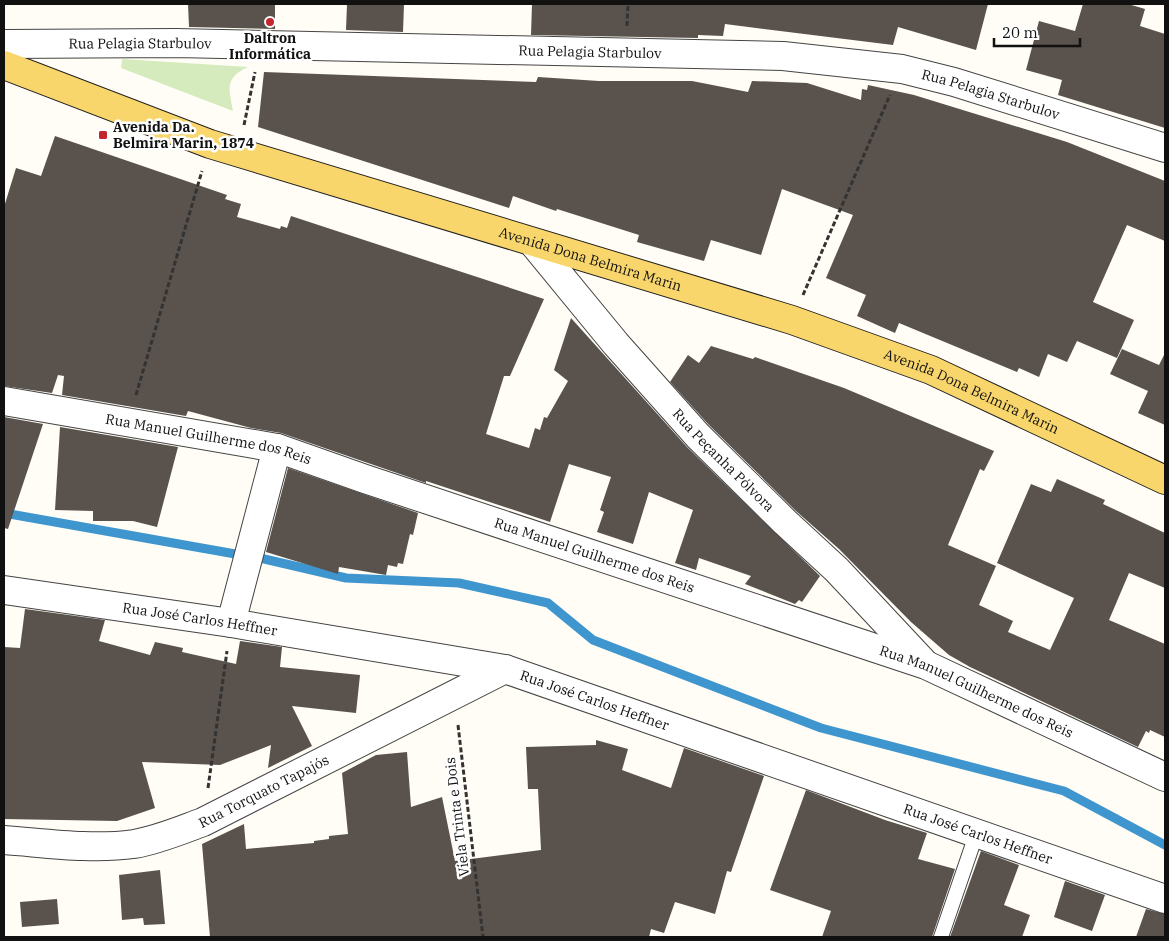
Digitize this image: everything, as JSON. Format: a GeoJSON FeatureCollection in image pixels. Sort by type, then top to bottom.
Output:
{"type":"FeatureCollection","features":[{"type":"Feature","properties":{"kind":"main road","name":"Avenida Dona Belmira Marin"},"geometry":{"type":"LineString","coordinates":[[4,65],[210,144],[532,243],[792,320],[931,370],[1165,480]]}},
{"type":"Feature","properties":{"kind":"street","name":"Rua Pelagia Starbulov"},"geometry":{"type":"LineString","coordinates":[[4,44],[176,43],[783,56],[902,69],[954,82],[1165,148]]}},
{"type":"Feature","properties":{"kind":"street","name":"Rua Peçanha Pólvora"},"geometry":{"type":"LineString","coordinates":[[532,243],[622,351],[698,436],[838,570],[926,665]]}},
{"type":"Feature","properties":{"kind":"street","name":"Rua Manuel Guilherme dos Reis"},"geometry":{"type":"LineString","coordinates":[[4,401],[277,448],[926,665],[1165,777]]}},
{"type":"Feature","properties":{"kind":"street"},"geometry":{"type":"LineString","coordinates":[[231,623],[277,448]]}},
{"type":"Feature","properties":{"kind":"street","name":"Rua José Carlos Heffner"},"geometry":{"type":"LineString","coordinates":[[4,590],[231,623],[505,668],[1165,899]]}},
{"type":"Feature","properties":{"kind":"street","name":"Rua Torquato Tapajós"},"geometry":{"type":"LineString","coordinates":[[4,840],[99,846],[134,844],[168,836],[203,822],[505,668]]}},
{"type":"Feature","properties":{"kind":"lane"},"geometry":{"type":"LineString","coordinates":[[941,937],[978,832]]}},
{"type":"Feature","properties":{"kind":"path"},"geometry":{"type":"LineString","coordinates":[[238,152],[261,45]]}},
{"type":"Feature","properties":{"kind":"path"},"geometry":{"type":"LineString","coordinates":[[792,320],[902,69]]}},
{"type":"Feature","properties":{"kind":"path"},"geometry":{"type":"LineString","coordinates":[[128,421],[210,144]]}},
{"type":"Feature","properties":{"kind":"path"},"geometry":{"type":"LineString","coordinates":[[203,822],[231,623]]}},
{"type":"Feature","properties":{"kind":"path","name":"Viela Trinta e Dois"},"geometry":{"type":"LineString","coordinates":[[454,694],[483,937]]}},
{"type":"Feature","properties":{"kind":"green space"},"geometry":{"type":"Polygon","coordinates":[[[122,59],[248,67],[235,75],[230,85],[233,111],[121,68],[122,59]]]}},
{"type":"Feature","properties":{"kind":"building"},"geometry":{"type":"Polygon","coordinates":[[[188,4],[275,4],[275,29],[189,27],[188,4]]]}},
{"type":"Feature","properties":{"kind":"building"},"geometry":{"type":"Polygon","coordinates":[[[347,4],[404,4],[403,32],[346,30],[347,4]]]}},
{"type":"Feature","properties":{"kind":"building"},"geometry":{"type":"Polygon","coordinates":[[[532,4],[988,4],[976,50],[898,27],[893,45],[725,24],[723,36],[698,35],[698,38],[531,35],[532,4]]]}},
{"type":"Feature","properties":{"kind":"building"},"geometry":{"type":"Polygon","coordinates":[[[1083,4],[1128,4],[1145,9],[1140,26],[1165,34],[1165,128],[1058,95],[1062,80],[1026,70],[1039,21],[1075,31],[1083,4]]]}},
{"type":"Feature","properties":{"kind":"building"},"geometry":{"type":"Polygon","coordinates":[[[264,72],[536,82],[538,77],[599,81],[692,81],[748,92],[752,81],[807,83],[861,100],[862,89],[867,90],[868,85],[914,95],[1067,142],[1165,181],[1165,241],[1127,225],[1093,302],[1134,320],[1117,358],[1077,341],[1067,362],[1048,354],[1039,377],[1019,368],[1017,372],[899,323],[895,333],[857,316],[866,295],[826,278],[853,215],[782,189],[761,255],[711,240],[704,261],[637,242],[639,235],[557,209],[556,211],[513,196],[509,208],[258,127],[264,72]]]}},
{"type":"Feature","properties":{"kind":"building"},"geometry":{"type":"Polygon","coordinates":[[[55,136],[227,195],[225,199],[241,204],[237,217],[280,229],[281,226],[287,228],[291,216],[544,299],[510,376],[504,376],[486,434],[529,448],[535,428],[540,430],[544,417],[547,418],[568,381],[554,370],[571,318],[687,447],[820,576],[802,602],[799,600],[795,604],[745,584],[751,576],[699,558],[696,570],[675,563],[693,510],[649,492],[633,544],[597,532],[604,512],[600,510],[611,477],[569,464],[550,522],[426,481],[426,483],[281,433],[251,428],[188,411],[186,416],[62,395],[64,376],[58,375],[52,393],[4,386],[4,207],[16,168],[41,176],[55,136]]]}},
{"type":"Feature","properties":{"kind":"building"},"geometry":{"type":"Polygon","coordinates":[[[711,346],[753,359],[755,357],[844,388],[994,451],[984,471],[980,469],[948,545],[996,566],[979,605],[1013,621],[1008,632],[1050,650],[1074,598],[997,563],[1031,484],[1051,492],[1057,479],[1105,500],[1103,504],[1165,533],[1165,588],[1129,573],[1109,620],[1165,644],[1165,737],[1150,730],[1149,733],[1146,731],[1138,747],[970,667],[949,655],[911,622],[839,549],[796,511],[709,425],[670,382],[688,355],[699,363],[711,346]]]}},
{"type":"Feature","properties":{"kind":"building"},"geometry":{"type":"Polygon","coordinates":[[[1122,349],[1159,365],[1165,353],[1165,425],[1138,413],[1148,391],[1110,374],[1122,349]]]}},
{"type":"Feature","properties":{"kind":"building"},"geometry":{"type":"Polygon","coordinates":[[[4,417],[43,424],[8,529],[4,528],[4,417]]]}},
{"type":"Feature","properties":{"kind":"building"},"geometry":{"type":"Polygon","coordinates":[[[60,427],[178,447],[157,527],[133,521],[93,521],[93,511],[55,510],[60,427]]]}},
{"type":"Feature","properties":{"kind":"building"},"geometry":{"type":"Polygon","coordinates":[[[288,468],[418,513],[413,535],[410,534],[403,564],[398,563],[397,567],[388,565],[386,575],[339,567],[338,574],[266,552],[288,468]]]}},
{"type":"Feature","properties":{"kind":"building"},"geometry":{"type":"Polygon","coordinates":[[[25,609],[105,620],[99,641],[150,655],[155,642],[183,648],[182,652],[236,664],[240,641],[282,647],[280,667],[360,675],[356,713],[292,706],[312,746],[268,768],[271,745],[220,765],[142,762],[155,808],[117,821],[4,819],[4,647],[20,648],[25,609]]]}},
{"type":"Feature","properties":{"kind":"building"},"geometry":{"type":"Polygon","coordinates":[[[596,740],[628,749],[622,770],[671,788],[684,748],[764,776],[731,872],[727,871],[715,914],[675,902],[664,933],[651,929],[649,937],[210,937],[202,844],[244,824],[246,849],[314,843],[314,841],[329,839],[329,836],[348,834],[342,773],[376,755],[407,752],[411,807],[442,797],[455,861],[541,850],[538,789],[528,789],[526,747],[596,745],[596,740]]]}},
{"type":"Feature","properties":{"kind":"building"},"geometry":{"type":"Polygon","coordinates":[[[806,790],[885,820],[927,833],[918,859],[955,869],[932,937],[822,937],[831,911],[770,890],[806,790]]]}},
{"type":"Feature","properties":{"kind":"building"},"geometry":{"type":"Polygon","coordinates":[[[981,851],[1019,865],[1004,905],[1030,915],[1022,937],[950,937],[981,851]]]}},
{"type":"Feature","properties":{"kind":"building"},"geometry":{"type":"Polygon","coordinates":[[[160,870],[165,924],[144,925],[143,918],[122,920],[119,875],[160,870]]]}},
{"type":"Feature","properties":{"kind":"building"},"geometry":{"type":"Polygon","coordinates":[[[1065,881],[1105,895],[1092,931],[1054,917],[1065,881]]]}},
{"type":"Feature","properties":{"kind":"building"},"geometry":{"type":"Polygon","coordinates":[[[57,899],[59,924],[22,927],[20,902],[57,899]]]}},
{"type":"Feature","properties":{"kind":"building"},"geometry":{"type":"Polygon","coordinates":[[[1146,909],[1165,914],[1165,937],[1136,937],[1146,909]]]}},
{"type":"Feature","properties":{"kind":"waterway"},"geometry":{"type":"LineString","coordinates":[[4,513],[241,555]]}},
{"type":"Feature","properties":{"kind":"waterway"},"geometry":{"type":"LineString","coordinates":[[260,558],[346,578],[459,583],[548,603],[593,640],[821,728],[1064,791],[1165,845]]}},
{"type":"Feature","properties":{"kind":"place","name":"Daltron Informática"},"geometry":{"type":"Point","coordinates":[270,22]}},
{"type":"Feature","properties":{"kind":"place","name":"Avenida Da. Belmira Marin, 1874"},"geometry":{"type":"Point","coordinates":[103,135]}}]}
